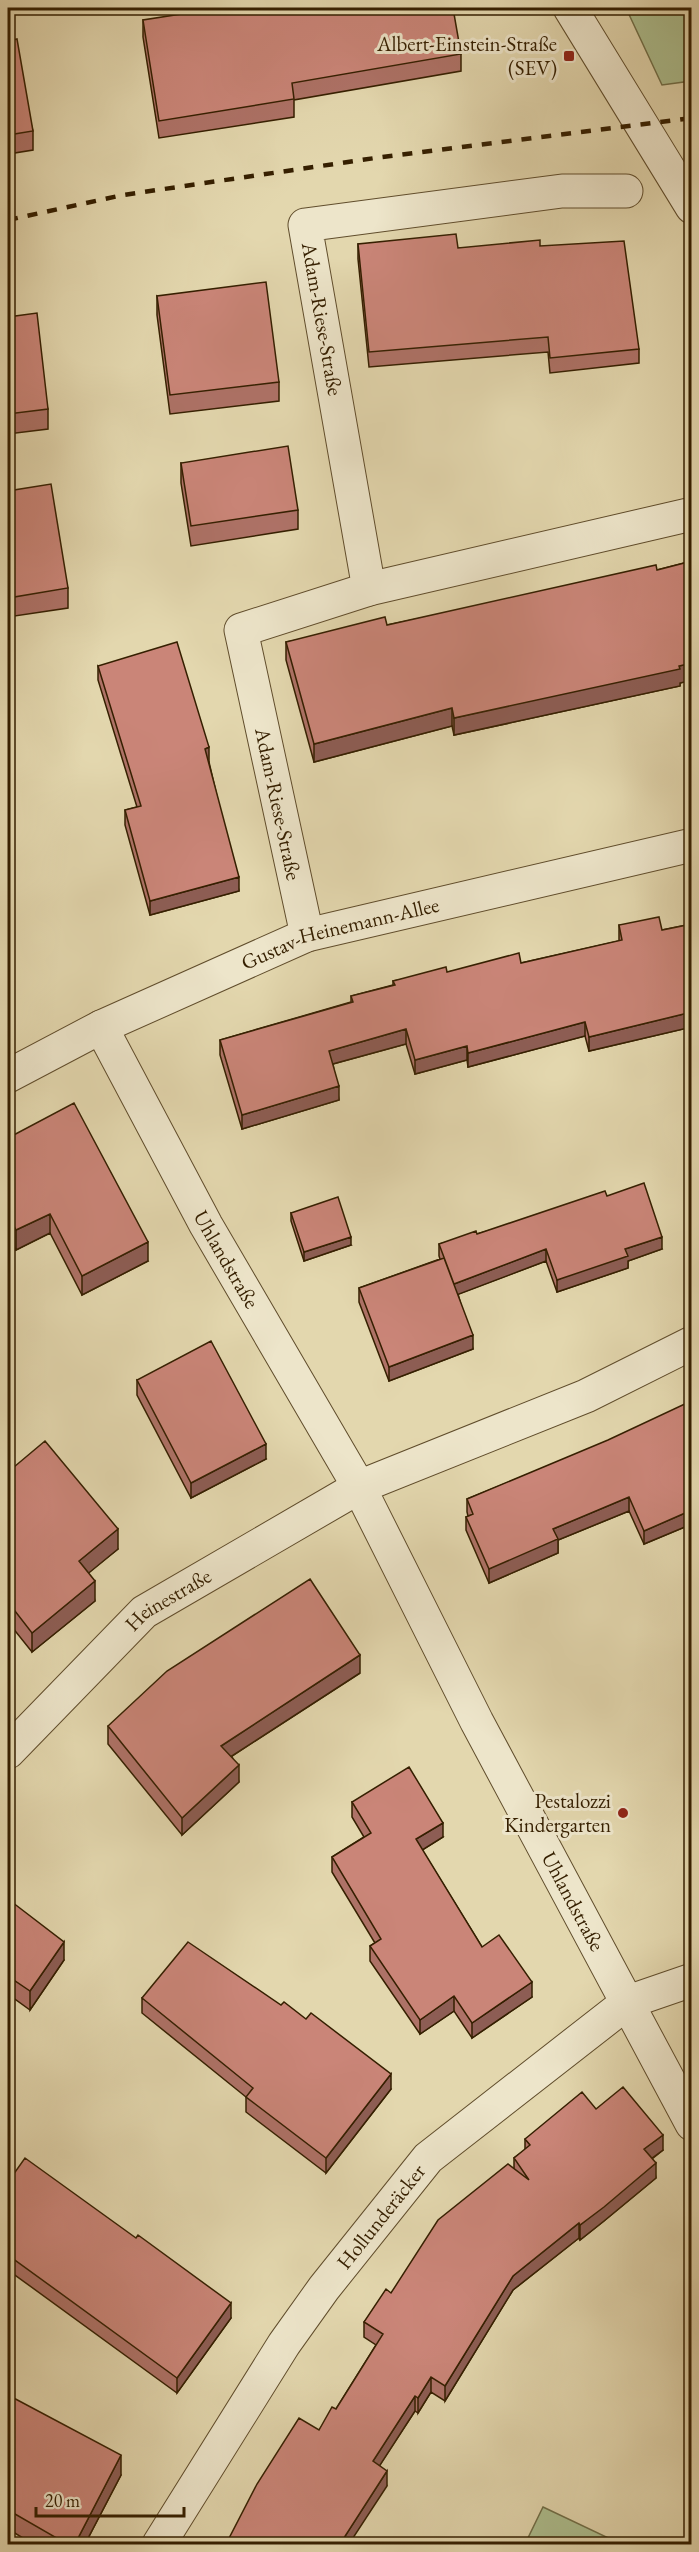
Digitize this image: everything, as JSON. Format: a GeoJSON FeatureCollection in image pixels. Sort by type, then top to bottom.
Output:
{"type":"FeatureCollection","features":[{"type":"Feature","properties":{"kind":"street"},"geometry":{"type":"LineString","coordinates":[[570,8],[692,207]]}},
{"type":"Feature","properties":{"kind":"street","name":"Adam-Riese-Straße"},"geometry":{"type":"LineString","coordinates":[[369,589],[305,225],[562,190],[626,191]]}},
{"type":"Feature","properties":{"kind":"street","name":"Adam-Riese-Straße"},"geometry":{"type":"LineString","coordinates":[[307,934],[241,630],[369,589],[692,514]]}},
{"type":"Feature","properties":{"kind":"street","name":"Gustav-Heinemann-Allee"},"geometry":{"type":"LineString","coordinates":[[8,1076],[101,1027],[307,934],[692,845]]}},
{"type":"Feature","properties":{"kind":"street","name":"Uhlandstraße"},"geometry":{"type":"LineString","coordinates":[[101,1027],[206,1225],[359,1487],[477,1722],[692,2124]]}},
{"type":"Feature","properties":{"kind":"street"},"geometry":{"type":"LineString","coordinates":[[359,1487],[586,1395],[692,1343]]}},
{"type":"Feature","properties":{"kind":"street","name":"Heinestraße"},"geometry":{"type":"LineString","coordinates":[[8,1752],[144,1612],[359,1487]]}},
{"type":"Feature","properties":{"kind":"street","name":"Hollunderäcker"},"geometry":{"type":"LineString","coordinates":[[159,2544],[284,2344],[324,2288],[428,2158],[628,2002],[692,1980]]}},
{"type":"Feature","properties":{"kind":"green space"},"geometry":{"type":"Polygon","coordinates":[[[626,8],[691,8],[691,81],[662,85],[626,8]]]}},
{"type":"Feature","properties":{"kind":"green space"},"geometry":{"type":"Polygon","coordinates":[[[543,2507],[621,2544],[525,2544],[543,2507]]]}},
{"type":"Feature","properties":{"kind":"building"},"geometry":{"type":"Polygon","coordinates":[[[220,8],[453,8],[461,54],[292,83],[294,99],[159,121],[143,20],[220,8]]]}},
{"type":"Feature","properties":{"kind":"building"},"geometry":{"type":"Polygon","coordinates":[[[17,39],[33,131],[8,135],[8,41],[17,39]]]}},
{"type":"Feature","properties":{"kind":"building"},"geometry":{"type":"Polygon","coordinates":[[[456,234],[458,248],[540,240],[540,246],[624,241],[639,349],[550,358],[548,337],[369,352],[358,244],[456,234]]]}},
{"type":"Feature","properties":{"kind":"building"},"geometry":{"type":"Polygon","coordinates":[[[266,282],[279,382],[170,395],[157,296],[266,282]]]}},
{"type":"Feature","properties":{"kind":"building"},"geometry":{"type":"Polygon","coordinates":[[[37,313],[48,409],[8,414],[8,317],[37,313]]]}},
{"type":"Feature","properties":{"kind":"building"},"geometry":{"type":"Polygon","coordinates":[[[288,446],[298,510],[191,526],[181,463],[288,446]]]}},
{"type":"Feature","properties":{"kind":"building"},"geometry":{"type":"Polygon","coordinates":[[[51,484],[68,588],[8,598],[8,491],[51,484]]]}},
{"type":"Feature","properties":{"kind":"building"},"geometry":{"type":"Polygon","coordinates":[[[692,561],[692,663],[679,666],[680,669],[454,718],[452,708],[314,744],[286,642],[385,617],[387,625],[656,565],[657,570],[692,561]]]}},
{"type":"Feature","properties":{"kind":"building"},"geometry":{"type":"Polygon","coordinates":[[[177,642],[209,747],[205,749],[239,877],[150,901],[125,810],[141,806],[98,666],[177,642]]]}},
{"type":"Feature","properties":{"kind":"building"},"geometry":{"type":"Polygon","coordinates":[[[659,917],[662,930],[692,924],[692,1012],[589,1037],[585,1022],[468,1053],[467,1046],[415,1060],[406,1029],[329,1051],[339,1086],[242,1115],[220,1040],[353,1002],[351,996],[395,985],[393,981],[446,967],[447,972],[519,953],[521,963],[622,940],[619,925],[659,917]]]}},
{"type":"Feature","properties":{"kind":"building"},"geometry":{"type":"Polygon","coordinates":[[[74,1103],[148,1242],[82,1276],[50,1214],[16,1230],[8,1214],[8,1138],[74,1103]]]}},
{"type":"Feature","properties":{"kind":"building"},"geometry":{"type":"Polygon","coordinates":[[[644,1183],[662,1237],[625,1249],[628,1256],[557,1280],[546,1249],[454,1284],[439,1244],[476,1231],[477,1234],[605,1191],[607,1196],[644,1183]]]}},
{"type":"Feature","properties":{"kind":"building"},"geometry":{"type":"Polygon","coordinates":[[[338,1197],[351,1237],[304,1252],[291,1213],[338,1197]]]}},
{"type":"Feature","properties":{"kind":"building"},"geometry":{"type":"Polygon","coordinates":[[[444,1258],[473,1335],[389,1367],[359,1288],[444,1258]]]}},
{"type":"Feature","properties":{"kind":"building"},"geometry":{"type":"Polygon","coordinates":[[[211,1341],[266,1444],[191,1483],[137,1380],[211,1341]]]}},
{"type":"Feature","properties":{"kind":"building"},"geometry":{"type":"Polygon","coordinates":[[[689,1402],[692,1408],[692,1510],[644,1531],[629,1497],[553,1529],[558,1539],[489,1569],[466,1517],[473,1514],[467,1499],[608,1440],[689,1402]]]}},
{"type":"Feature","properties":{"kind":"building"},"geometry":{"type":"Polygon","coordinates":[[[45,1441],[118,1529],[79,1561],[95,1581],[32,1633],[8,1602],[8,1472],[45,1441]]]}},
{"type":"Feature","properties":{"kind":"building"},"geometry":{"type":"Polygon","coordinates":[[[310,1579],[360,1655],[221,1746],[239,1765],[182,1818],[108,1726],[167,1671],[310,1579]]]}},
{"type":"Feature","properties":{"kind":"building"},"geometry":{"type":"Polygon","coordinates":[[[409,1767],[443,1823],[416,1839],[482,1947],[499,1935],[532,1982],[472,2023],[454,1996],[420,2020],[370,1946],[381,1939],[332,1857],[371,1833],[352,1802],[409,1767]]]}},
{"type":"Feature","properties":{"kind":"building"},"geometry":{"type":"Polygon","coordinates":[[[8,1899],[64,1942],[30,1991],[8,1976],[8,1899]]]}},
{"type":"Feature","properties":{"kind":"building"},"geometry":{"type":"Polygon","coordinates":[[[188,1942],[281,2005],[284,2002],[306,2019],[311,2013],[391,2074],[326,2158],[246,2097],[253,2088],[142,1998],[188,1942]]]}},
{"type":"Feature","properties":{"kind":"building"},"geometry":{"type":"Polygon","coordinates":[[[623,2087],[663,2135],[644,2149],[656,2163],[604,2207],[580,2225],[579,2223],[513,2276],[445,2386],[431,2377],[418,2398],[415,2396],[373,2461],[387,2471],[340,2544],[226,2544],[257,2484],[299,2418],[319,2430],[332,2407],[336,2409],[383,2334],[364,2322],[386,2289],[391,2293],[438,2220],[508,2164],[529,2180],[514,2158],[530,2145],[525,2139],[582,2092],[596,2109],[623,2087]]]}},
{"type":"Feature","properties":{"kind":"building"},"geometry":{"type":"Polygon","coordinates":[[[25,2158],[136,2238],[138,2235],[231,2303],[177,2378],[8,2255],[8,2182],[25,2158]]]}},
{"type":"Feature","properties":{"kind":"building"},"geometry":{"type":"Polygon","coordinates":[[[692,2345],[692,2362],[685,2349],[692,2345]]]}},
{"type":"Feature","properties":{"kind":"building"},"geometry":{"type":"Polygon","coordinates":[[[8,2395],[121,2455],[75,2544],[67,2544],[8,2510],[8,2395]]]}},
{"type":"Feature","properties":{"kind":"railway"},"geometry":{"type":"LineString","coordinates":[[8,220],[123,195],[382,157],[692,118]]}},
{"type":"Feature","properties":{"kind":"place","name":"Albert-Einstein-Straße (SEV)"},"geometry":{"type":"Point","coordinates":[569,56]}},
{"type":"Feature","properties":{"kind":"place","name":"Pestalozzi Kindergarten"},"geometry":{"type":"Point","coordinates":[623,1813]}}]}
